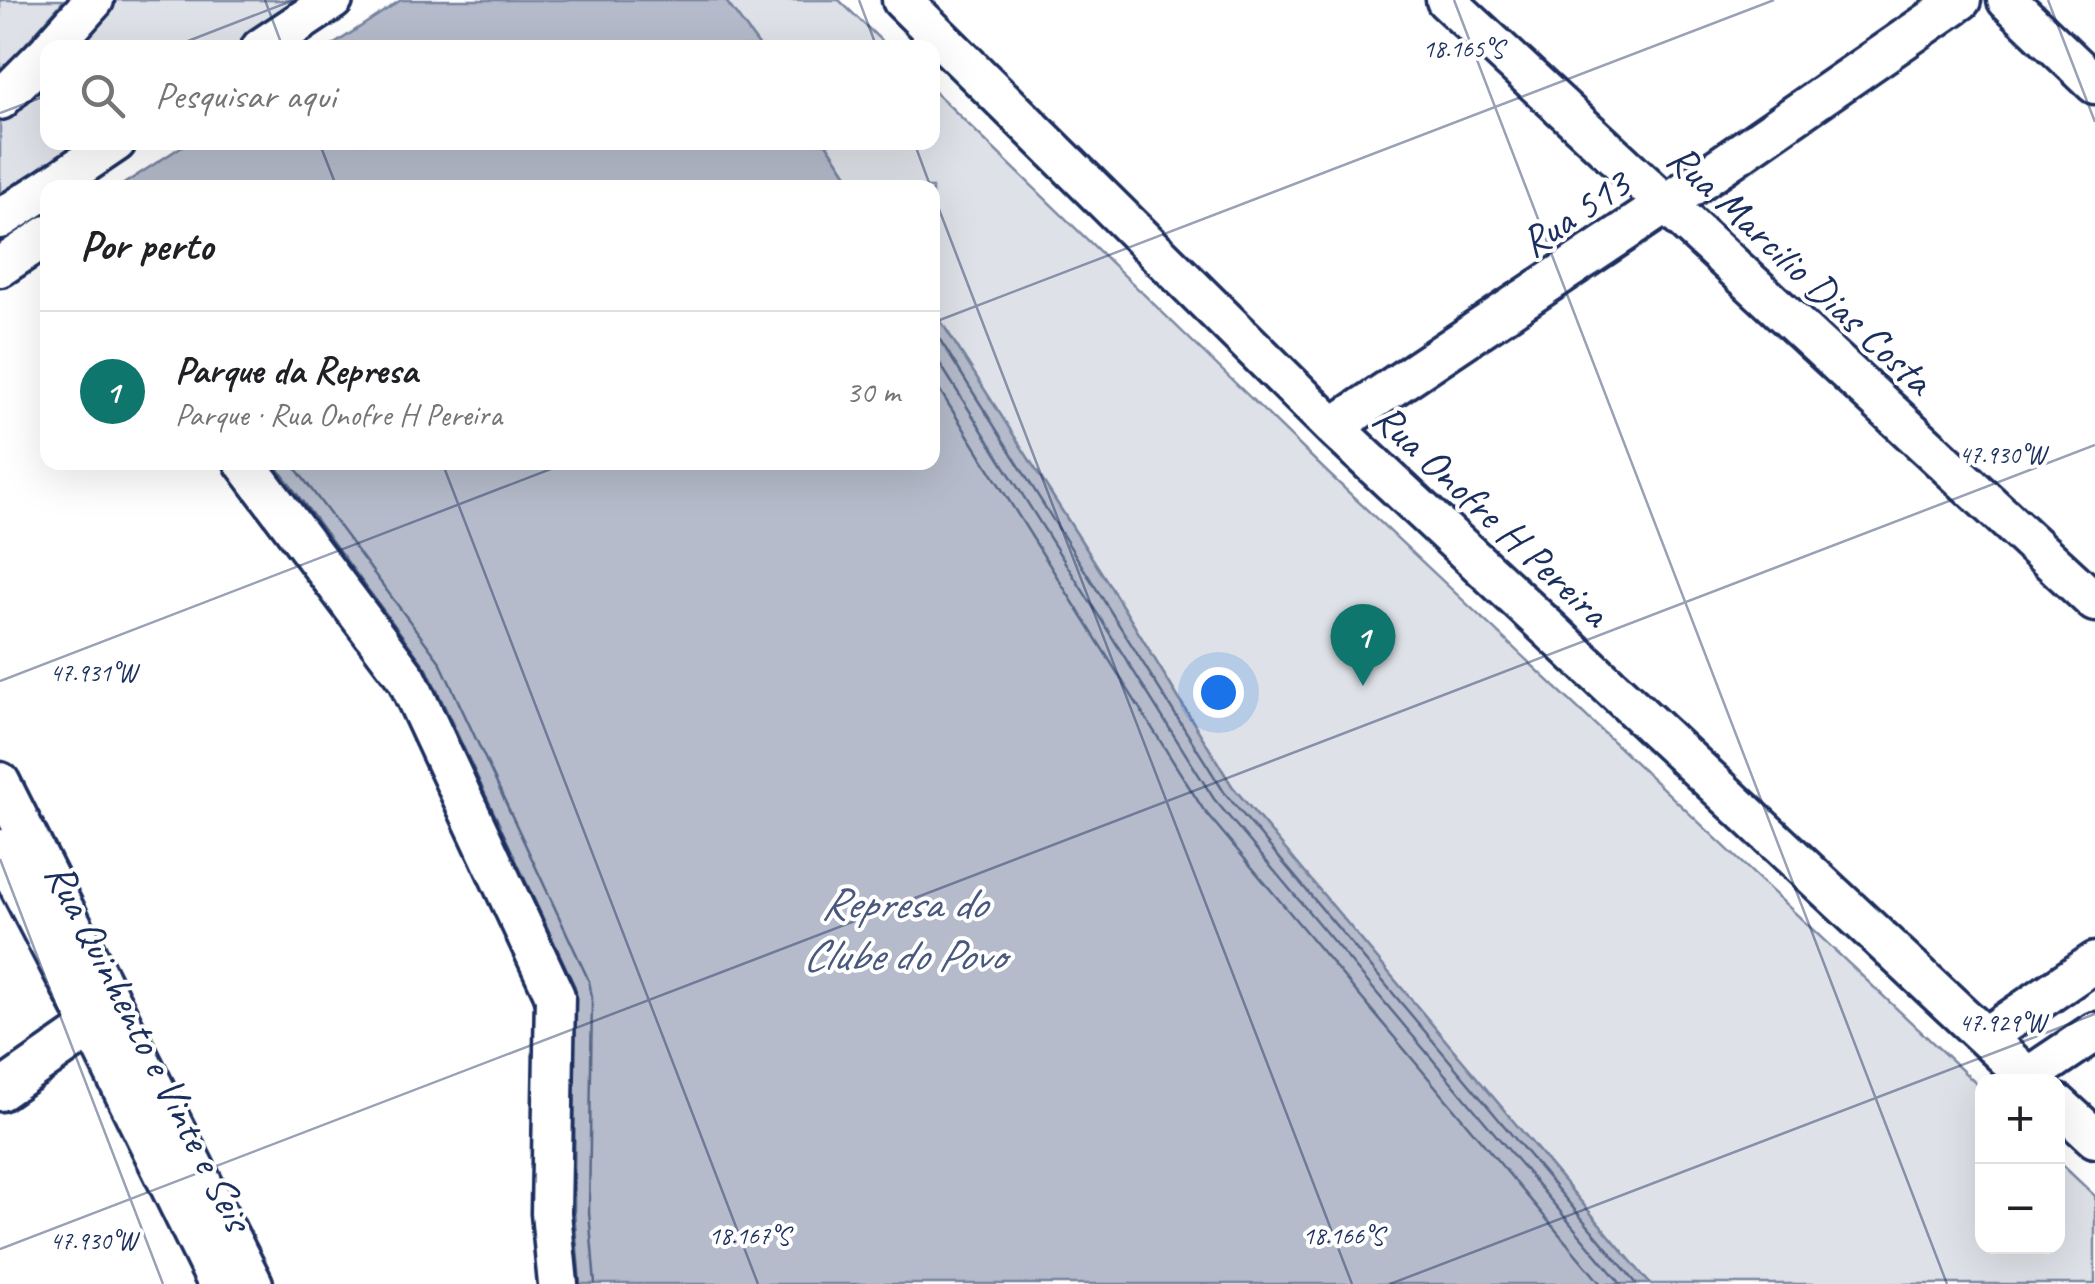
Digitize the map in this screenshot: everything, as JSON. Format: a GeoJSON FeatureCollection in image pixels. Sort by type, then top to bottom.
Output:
{"type":"FeatureCollection","features":[{"type":"Feature","properties":{"kind":"street"},"geometry":{"type":"LineString","coordinates":[[58,40],[94,0]]}},
{"type":"Feature","properties":{"kind":"street"},"geometry":{"type":"LineString","coordinates":[[272,40],[333,0]]}},
{"type":"Feature","properties":{"kind":"street","name":"Rua Onofre H Pereira"},"geometry":{"type":"LineString","coordinates":[[902,0],[1334,427],[2026,1074]]}},
{"type":"Feature","properties":{"kind":"street","name":"Rua Marcilio Dias Costa"},"geometry":{"type":"LineString","coordinates":[[1446,0],[2095,602]]}},
{"type":"Feature","properties":{"kind":"street","name":"Rua 513"},"geometry":{"type":"LineString","coordinates":[[1334,427],[1961,0]]}},
{"type":"Feature","properties":{"kind":"street"},"geometry":{"type":"LineString","coordinates":[[2007,0],[2095,84]]}},
{"type":"Feature","properties":{"kind":"street"},"geometry":{"type":"LineString","coordinates":[[0,100],[40,59]]}},
{"type":"Feature","properties":{"kind":"street"},"geometry":{"type":"LineString","coordinates":[[60,180],[104,150]]}},
{"type":"Feature","properties":{"kind":"street"},"geometry":{"type":"LineString","coordinates":[[0,219],[40,193]]}},
{"type":"Feature","properties":{"kind":"street"},"geometry":{"type":"LineString","coordinates":[[0,266],[40,240]]}},
{"type":"Feature","properties":{"kind":"street"},"geometry":{"type":"LineString","coordinates":[[250,470],[407,680],[555,996],[552,1213],[558,1284]]}},
{"type":"Feature","properties":{"kind":"street"},"geometry":{"type":"LineString","coordinates":[[0,782],[253,1284]]}},
{"type":"Feature","properties":{"kind":"street","name":"Rua Quinhento e Vinte e Seis"},"geometry":{"type":"LineString","coordinates":[[0,849],[218,1284]]}},
{"type":"Feature","properties":{"kind":"street"},"geometry":{"type":"LineString","coordinates":[[1985,1036],[2095,962]]}},
{"type":"Feature","properties":{"kind":"street"},"geometry":{"type":"LineString","coordinates":[[0,1090],[92,1026]]}},
{"type":"Feature","properties":{"kind":"street"},"geometry":{"type":"LineString","coordinates":[[2038,1074],[2095,1032]]}},
{"type":"Feature","properties":{"kind":"street"},"geometry":{"type":"LineString","coordinates":[[2065,1110],[2095,1138]]}},
{"type":"Feature","properties":{"kind":"shaded area"},"geometry":{"type":"Polygon","coordinates":[[[0,0],[64,0],[0,73],[0,0]]]}},
{"type":"Feature","properties":{"kind":"shaded area"},"geometry":{"type":"Polygon","coordinates":[[[94,0],[333,0],[272,40],[58,40],[94,0]]]}},
{"type":"Feature","properties":{"kind":"shaded area"},"geometry":{"type":"Polygon","coordinates":[[[725,0],[839,0],[881,40],[755,40],[725,0]]]}},
{"type":"Feature","properties":{"kind":"shaded area"},"geometry":{"type":"Polygon","coordinates":[[[40,59],[40,150],[105,150],[60,180],[40,180],[40,193],[0,219],[0,100],[40,59]]]}},
{"type":"Feature","properties":{"kind":"shaded area"},"geometry":{"type":"Polygon","coordinates":[[[940,97],[1328,473],[1975,1082],[1975,1254],[2065,1254],[2065,1168],[2095,1196],[2095,1284],[1650,1284],[1232,786],[940,320],[940,180],[850,180],[831,150],[940,150],[940,97]]]}},
{"type":"Feature","properties":{"kind":"water"},"geometry":{"type":"Polygon","coordinates":[[[401,0],[725,0],[755,40],[341,40],[401,0]]]}},
{"type":"Feature","properties":{"kind":"water"},"geometry":{"type":"Polygon","coordinates":[[[176,150],[831,150],[850,180],[130,180],[176,150]]]}},
{"type":"Feature","properties":{"kind":"water","name":"Represa do Clube do Povo"},"geometry":{"type":"Polygon","coordinates":[[[940,320],[1232,786],[1650,1284],[558,1284],[555,996],[407,679],[249,470],[940,470],[940,320]]]}},
{"type":"Feature","properties":{"kind":"place","name":"Parque da Represa"},"geometry":{"type":"Point","coordinates":[1363,686]}}]}
